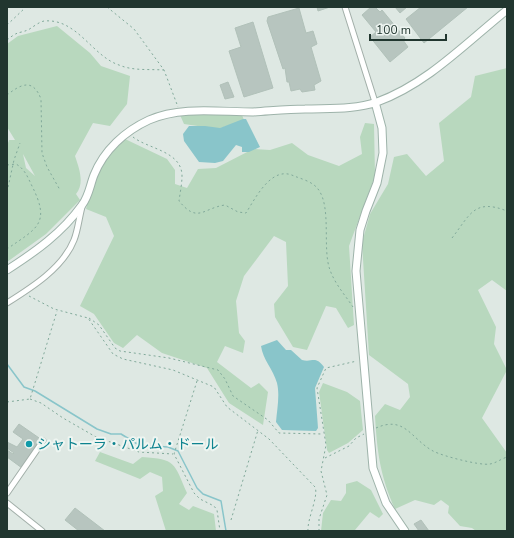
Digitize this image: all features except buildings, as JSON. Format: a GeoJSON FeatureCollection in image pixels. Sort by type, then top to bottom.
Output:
{"type":"FeatureCollection","features":[{"type":"Feature","properties":{"kind":"street"},"geometry":{"type":"LineString","coordinates":[[345,7],[382,128],[383,153],[378,183],[366,211],[358,239],[356,271],[373,468],[380,490],[395,519],[405,531]]}},
{"type":"Feature","properties":{"kind":"street"},"geometry":{"type":"LineString","coordinates":[[7,303],[34,286],[64,256],[74,239],[82,206],[102,160],[128,133],[158,117],[180,112],[255,112],[342,108],[375,102],[392,96],[430,74],[507,10]]}},
{"type":"Feature","properties":{"kind":"street"},"geometry":{"type":"LineString","coordinates":[[7,270],[51,239],[82,206]]}},
{"type":"Feature","properties":{"kind":"street"},"geometry":{"type":"LineString","coordinates":[[7,493],[43,441]]}},
{"type":"Feature","properties":{"kind":"street"},"geometry":{"type":"LineString","coordinates":[[7,504],[42,531]]}},
{"type":"Feature","properties":{"kind":"path"},"geometry":{"type":"LineString","coordinates":[[7,25],[26,7]]}},
{"type":"Feature","properties":{"kind":"path"},"geometry":{"type":"LineString","coordinates":[[107,7],[134,29],[164,70],[180,112]]}},
{"type":"Feature","properties":{"kind":"path"},"geometry":{"type":"LineString","coordinates":[[7,40],[16,32],[27,30],[44,21],[59,23],[85,38],[99,52],[118,65],[135,69],[164,70]]}},
{"type":"Feature","properties":{"kind":"path"},"geometry":{"type":"LineString","coordinates":[[7,95],[18,86],[25,84],[31,86],[39,94],[41,99],[42,153],[47,167],[60,190]]}},
{"type":"Feature","properties":{"kind":"path"},"geometry":{"type":"LineString","coordinates":[[128,133],[140,142],[171,154],[181,168],[182,175],[179,201],[187,211],[195,214],[225,205],[238,212],[246,213],[263,188],[273,177],[281,173],[290,173],[310,182],[318,189],[323,202],[330,270],[354,308],[359,308]]}},
{"type":"Feature","properties":{"kind":"path"},"geometry":{"type":"LineString","coordinates":[[7,192],[20,143]]}},
{"type":"Feature","properties":{"kind":"path"},"geometry":{"type":"LineString","coordinates":[[7,165],[14,164],[21,167],[40,202],[42,212],[39,223],[34,229],[7,249]]}},
{"type":"Feature","properties":{"kind":"path"},"geometry":{"type":"LineString","coordinates":[[452,238],[466,217],[473,210],[482,206],[493,206],[507,211]]}},
{"type":"Feature","properties":{"kind":"path"},"geometry":{"type":"LineString","coordinates":[[23,293],[57,310],[79,314],[96,322],[115,348],[120,351],[169,358],[218,370],[225,379],[233,396],[268,420],[279,433],[322,434]]}},
{"type":"Feature","properties":{"kind":"path"},"geometry":{"type":"LineString","coordinates":[[30,399],[57,310]]}},
{"type":"Feature","properties":{"kind":"path"},"geometry":{"type":"LineString","coordinates":[[88,318],[113,354],[123,359],[173,370],[214,387],[227,407],[258,429],[316,489],[317,493],[309,518],[308,531]]}},
{"type":"Feature","properties":{"kind":"path"},"geometry":{"type":"LineString","coordinates":[[319,531],[319,519],[326,498],[321,471],[324,458],[325,440],[322,434],[317,388],[326,368],[363,360]]}},
{"type":"Feature","properties":{"kind":"path"},"geometry":{"type":"LineString","coordinates":[[197,380],[174,453],[194,493],[200,499],[214,506],[217,510],[220,531]]}},
{"type":"Feature","properties":{"kind":"path"},"geometry":{"type":"LineString","coordinates":[[7,402],[30,399],[41,403],[96,437],[139,452],[174,453]]}},
{"type":"Feature","properties":{"kind":"path"},"geometry":{"type":"LineString","coordinates":[[324,458],[349,446],[361,435],[387,424],[399,424],[433,451],[469,462],[489,465],[507,457]]}},
{"type":"Feature","properties":{"kind":"path"},"geometry":{"type":"LineString","coordinates":[[230,520],[258,429]]}},
{"type":"Feature","properties":{"kind":"green space"},"geometry":{"type":"Polygon","coordinates":[[[57,26],[90,53],[101,66],[130,76],[127,104],[110,126],[93,123],[75,156],[81,180],[79,190],[76,194],[80,200],[46,234],[7,262],[7,146],[9,140],[15,140],[7,127],[7,44],[18,36],[57,26]],[[23,154],[26,168],[35,176],[23,154]]]}},
{"type":"Feature","properties":{"kind":"green space"},"geometry":{"type":"Polygon","coordinates":[[[507,68],[507,291],[492,280],[478,290],[496,327],[494,344],[507,370],[482,418],[507,453],[507,531],[476,531],[472,528],[460,526],[448,513],[449,506],[441,500],[434,505],[415,500],[395,509],[390,497],[380,463],[375,416],[385,404],[400,410],[410,397],[408,384],[369,355],[362,243],[370,214],[388,184],[394,157],[407,154],[426,176],[444,161],[439,123],[471,97],[475,76],[507,68]]]}},
{"type":"Feature","properties":{"kind":"green space"},"geometry":{"type":"Polygon","coordinates":[[[180,115],[242,115],[244,120],[218,129],[184,124],[180,115]]]}},
{"type":"Feature","properties":{"kind":"green space"},"geometry":{"type":"Polygon","coordinates":[[[365,123],[374,124],[375,176],[349,246],[354,325],[348,328],[336,308],[326,306],[307,350],[293,347],[275,317],[274,304],[288,286],[286,242],[274,236],[244,276],[236,301],[239,333],[245,341],[243,353],[225,346],[217,362],[251,388],[259,383],[268,392],[263,425],[229,403],[207,368],[162,353],[137,335],[123,348],[114,343],[94,314],[80,306],[114,236],[106,217],[86,209],[93,178],[106,159],[125,139],[167,159],[175,170],[175,184],[187,188],[198,169],[216,168],[253,149],[270,150],[292,143],[308,155],[339,166],[362,154],[360,137],[365,123]]]}},
{"type":"Feature","properties":{"kind":"green space"},"geometry":{"type":"Polygon","coordinates":[[[323,383],[347,392],[360,401],[363,430],[348,443],[329,453],[327,450],[319,392],[323,383]]]}},
{"type":"Feature","properties":{"kind":"green space"},"geometry":{"type":"Polygon","coordinates":[[[100,452],[133,464],[142,457],[168,461],[176,469],[187,493],[179,504],[189,510],[193,506],[214,514],[216,531],[166,531],[155,496],[163,491],[162,477],[150,472],[140,479],[95,461],[100,452]]]}},
{"type":"Feature","properties":{"kind":"green space"},"geometry":{"type":"Polygon","coordinates":[[[357,481],[371,490],[383,514],[379,518],[370,512],[355,530],[321,531],[323,513],[331,500],[341,501],[346,493],[346,484],[357,481]]]}},
{"type":"Feature","properties":{"kind":"water"},"geometry":{"type":"Polygon","coordinates":[[[246,119],[260,147],[249,152],[242,152],[242,147],[236,145],[223,161],[215,163],[199,162],[184,141],[183,134],[189,126],[220,128],[246,119]]]}},
{"type":"Feature","properties":{"kind":"water"},"geometry":{"type":"Polygon","coordinates":[[[277,340],[286,350],[291,350],[302,360],[316,360],[324,367],[315,388],[318,428],[316,431],[282,430],[276,422],[278,388],[261,346],[277,340]]]}},
{"type":"Feature","properties":{"kind":"waterway"},"geometry":{"type":"LineString","coordinates":[[7,364],[24,387],[35,391],[97,429],[111,434],[121,434],[139,445],[168,447],[178,451],[197,488],[203,494],[221,501],[226,531]]}},
{"type":"Feature","properties":{"kind":"place","name":"シャトーラ・パルム・ドール"},"geometry":{"type":"Point","coordinates":[29,444]}}]}
